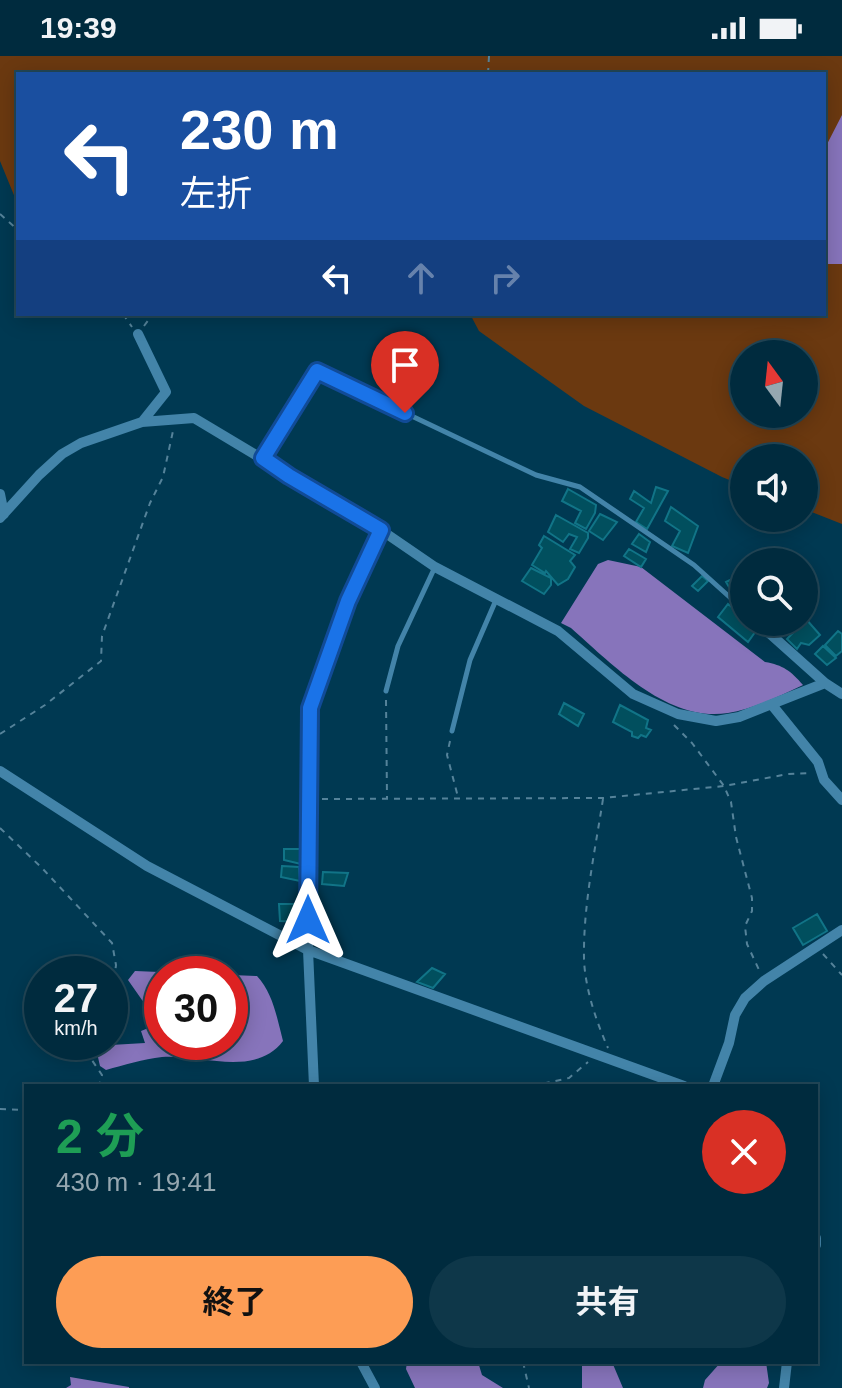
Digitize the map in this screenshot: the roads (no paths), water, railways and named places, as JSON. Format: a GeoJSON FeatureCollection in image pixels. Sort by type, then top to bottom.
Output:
{"type":"FeatureCollection","features":[{"type":"Feature","properties":{"kind":"street"},"geometry":{"type":"LineString","coordinates":[[138,334],[166,392],[142,422]]}},
{"type":"Feature","properties":{"kind":"street"},"geometry":{"type":"LineString","coordinates":[[2,516],[62,454],[92,438],[142,422],[194,418],[381,530],[435,567],[558,631],[633,694],[678,714],[716,721],[739,717],[825,683]]}},
{"type":"Feature","properties":{"kind":"street"},"geometry":{"type":"LineString","coordinates":[[0,494],[2,516]]}},
{"type":"Feature","properties":{"kind":"street"},"geometry":{"type":"LineString","coordinates":[[314,1084],[308,950],[310,708],[348,601],[381,530]]}},
{"type":"Feature","properties":{"kind":"street"},"geometry":{"type":"LineString","coordinates":[[772,636],[825,683],[842,694]]}},
{"type":"Feature","properties":{"kind":"street"},"geometry":{"type":"LineString","coordinates":[[772,705],[818,762],[824,780],[842,800]]}},
{"type":"Feature","properties":{"kind":"street"},"geometry":{"type":"LineString","coordinates":[[0,771],[147,866],[308,950],[678,1084]]}},
{"type":"Feature","properties":{"kind":"street"},"geometry":{"type":"LineString","coordinates":[[714,1084],[729,1043],[735,1015],[745,998],[764,981],[842,930]]}},
{"type":"Feature","properties":{"kind":"street"},"geometry":{"type":"LineString","coordinates":[[362,1364],[375,1388]]}},
{"type":"Feature","properties":{"kind":"street"},"geometry":{"type":"LineString","coordinates":[[784,1388],[787,1364]]}},
{"type":"Feature","properties":{"kind":"lane"},"geometry":{"type":"LineString","coordinates":[[263,458],[317,371],[536,475],[580,487],[694,565],[730,597]]}},
{"type":"Feature","properties":{"kind":"lane"},"geometry":{"type":"LineString","coordinates":[[386,691],[398,646],[435,567]]}},
{"type":"Feature","properties":{"kind":"lane"},"geometry":{"type":"LineString","coordinates":[[452,731],[470,660],[496,599]]}}]}
